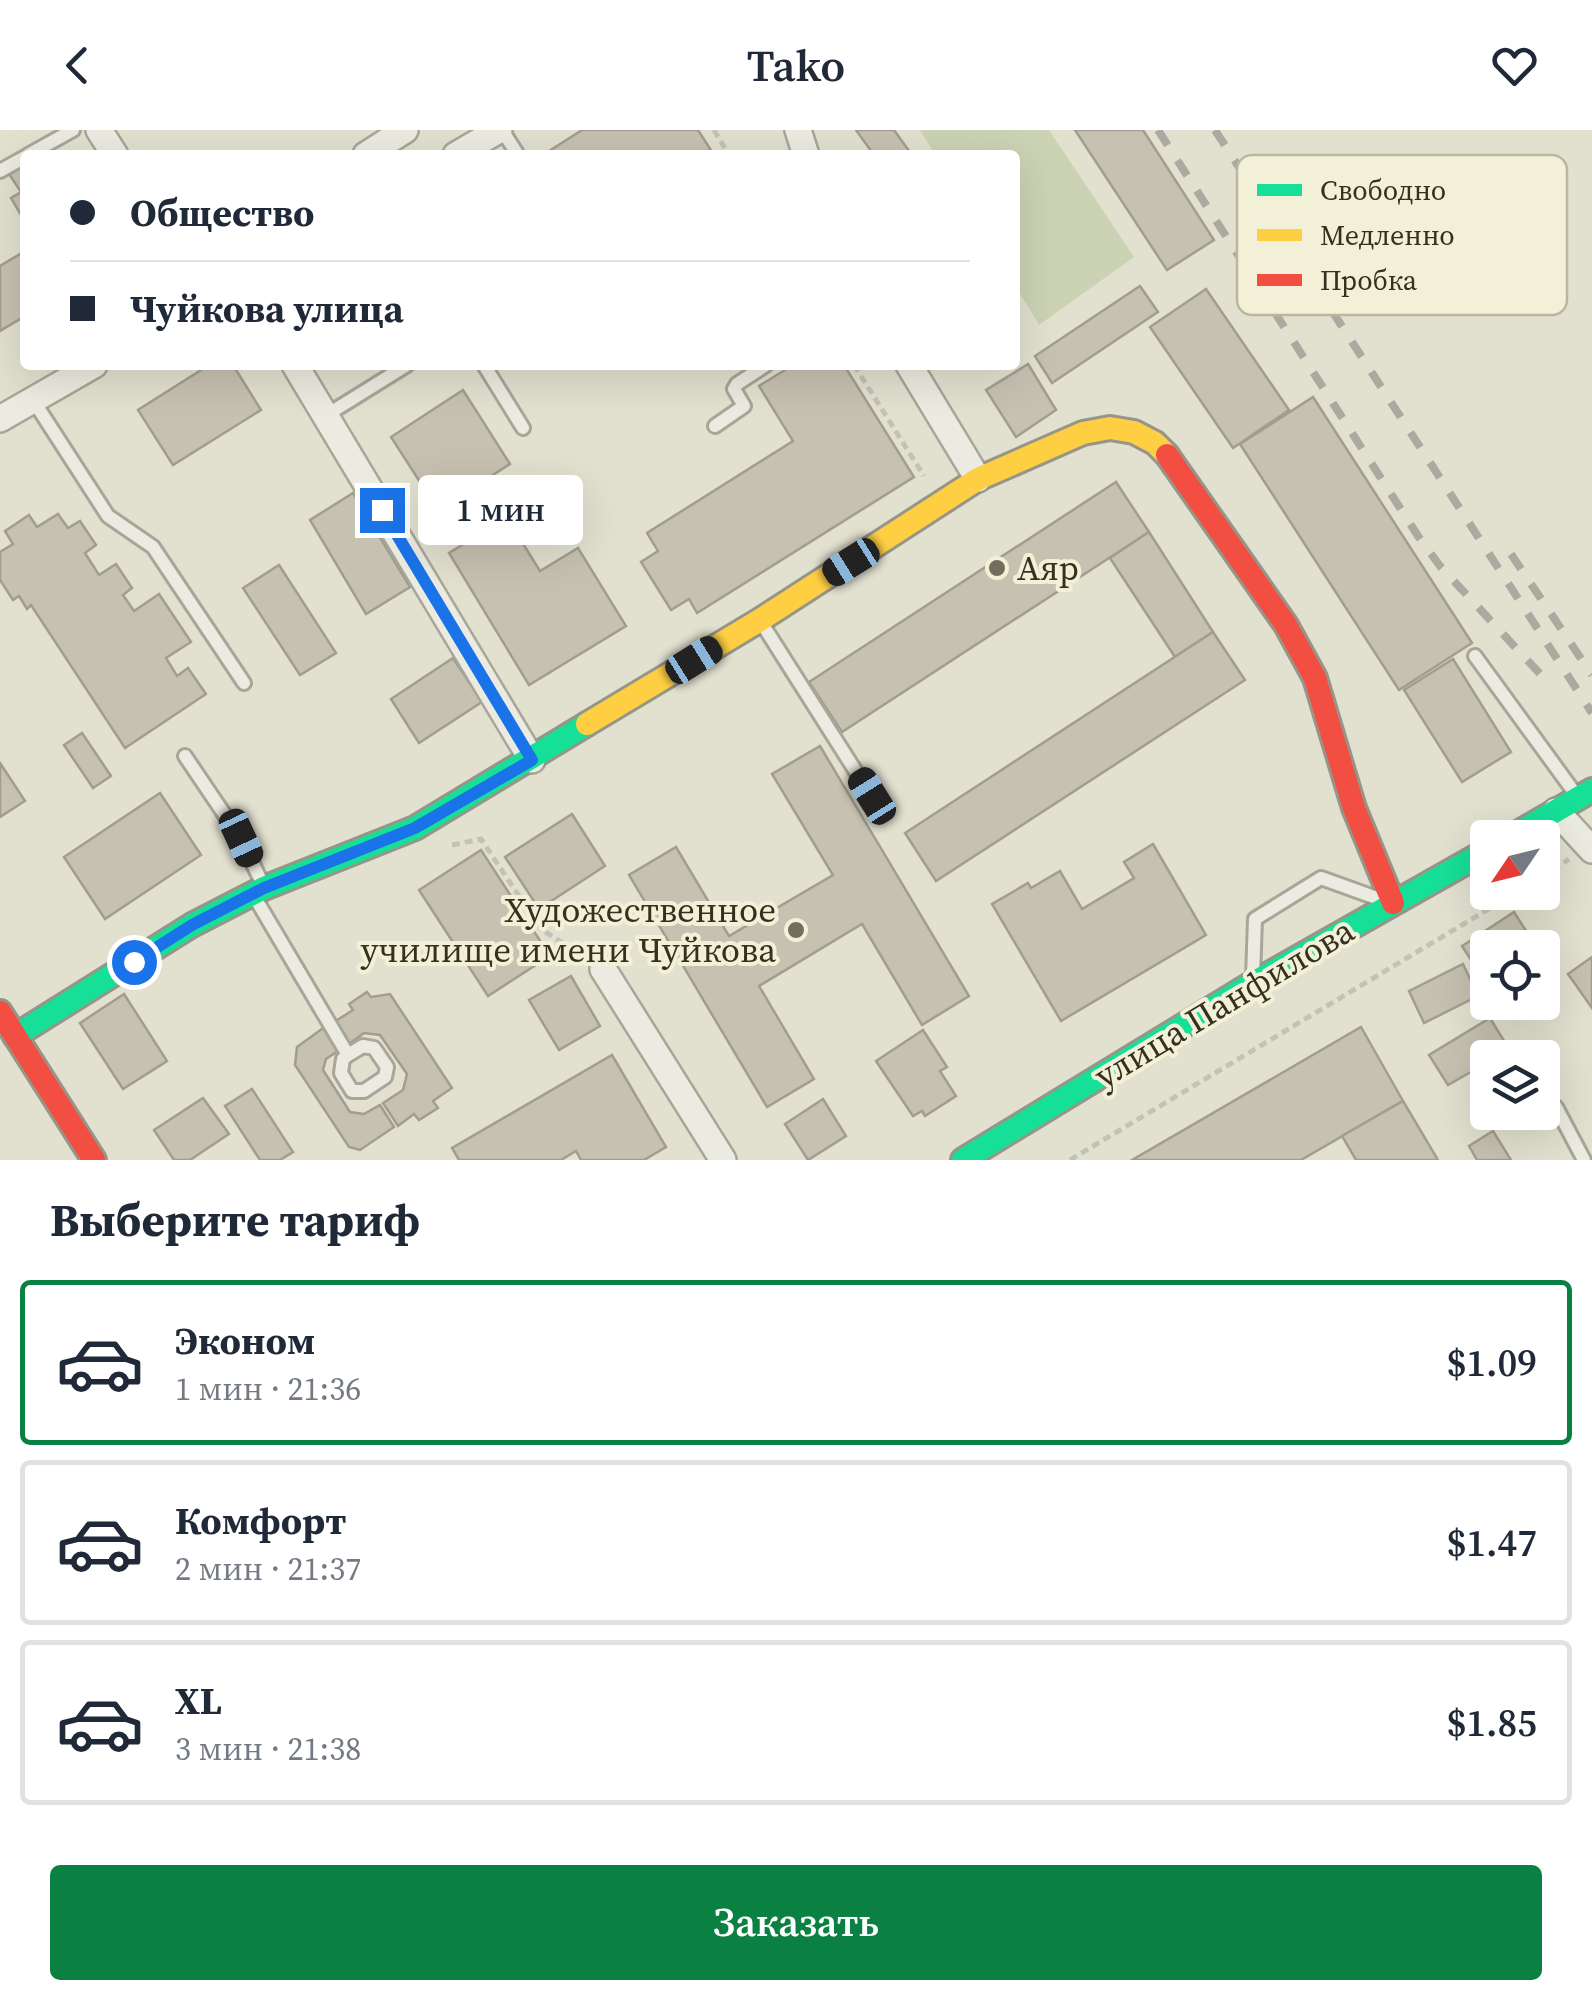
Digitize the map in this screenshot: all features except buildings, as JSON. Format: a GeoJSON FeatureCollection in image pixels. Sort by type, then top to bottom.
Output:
{"type":"FeatureCollection","features":[{"type":"Feature","properties":{"kind":"street"},"geometry":{"type":"LineString","coordinates":[[374,150],[405,130]]}},
{"type":"Feature","properties":{"kind":"street"},"geometry":{"type":"LineString","coordinates":[[465,150],[500,130]]}},
{"type":"Feature","properties":{"kind":"street"},"geometry":{"type":"LineString","coordinates":[[0,419],[85,370]]}},
{"type":"Feature","properties":{"kind":"street"},"geometry":{"type":"LineString","coordinates":[[298,370],[532,760]]}},
{"type":"Feature","properties":{"kind":"street"},"geometry":{"type":"LineString","coordinates":[[912,370],[978,479]]}},
{"type":"Feature","properties":{"kind":"street"},"geometry":{"type":"LineString","coordinates":[[15,1036],[192,925],[258,891],[415,828],[760,620],[978,479],[1083,432],[1110,428],[1134,432],[1155,443],[1176,462],[1286,625],[1315,678],[1354,808],[1392,903]]}},
{"type":"Feature","properties":{"kind":"street"},"geometry":{"type":"LineString","coordinates":[[1541,820],[1576,800],[1592,850]]}},
{"type":"Feature","properties":{"kind":"street","name":"улица Панфилова"},"geometry":{"type":"LineString","coordinates":[[963,1160],[1252,983],[1470,860]]}},
{"type":"Feature","properties":{"kind":"street"},"geometry":{"type":"LineString","coordinates":[[603,969],[723,1160]]}},
{"type":"Feature","properties":{"kind":"street"},"geometry":{"type":"LineString","coordinates":[[0,1012],[94,1160]]}},
{"type":"Feature","properties":{"kind":"lane"},"geometry":{"type":"LineString","coordinates":[[37,150],[73,130]]}},
{"type":"Feature","properties":{"kind":"lane"},"geometry":{"type":"LineString","coordinates":[[326,416],[399,370]]}},
{"type":"Feature","properties":{"kind":"lane"},"geometry":{"type":"LineString","coordinates":[[487,370],[523,428]]}},
{"type":"Feature","properties":{"kind":"lane"},"geometry":{"type":"LineString","coordinates":[[714,426],[744,406],[734,389],[758,370]]}},
{"type":"Feature","properties":{"kind":"lane"},"geometry":{"type":"LineString","coordinates":[[33,400],[108,516],[153,547],[244,683]]}},
{"type":"Feature","properties":{"kind":"lane"},"geometry":{"type":"LineString","coordinates":[[760,620],[872,796]]}},
{"type":"Feature","properties":{"kind":"lane"},"geometry":{"type":"LineString","coordinates":[[1474,656],[1576,800]]}},
{"type":"Feature","properties":{"kind":"lane"},"geometry":{"type":"LineString","coordinates":[[185,756],[241,838],[258,891],[348,1055]]}},
{"type":"Feature","properties":{"kind":"lane"},"geometry":{"type":"LineString","coordinates":[[1252,983],[1255,919],[1321,878],[1392,903]]}},
{"type":"Feature","properties":{"kind":"lane"},"geometry":{"type":"LineString","coordinates":[[1560,1115],[1584,1160]]}},
{"type":"Feature","properties":{"kind":"path"},"geometry":{"type":"LineString","coordinates":[[857,370],[942,504]]}},
{"type":"Feature","properties":{"kind":"path"},"geometry":{"type":"LineString","coordinates":[[448,846],[481,839],[541,929],[603,969]]}},
{"type":"Feature","properties":{"kind":"path"},"geometry":{"type":"LineString","coordinates":[[1070,1160],[1487,910]]}},
{"type":"Feature","properties":{"kind":"green space"},"geometry":{"type":"Polygon","coordinates":[[[920,130],[1049,130],[1134,257],[1039,325],[1020,293],[1020,150],[932,150],[920,130]]]}},
{"type":"Feature","properties":{"kind":"railway"},"geometry":{"type":"LineString","coordinates":[[1158,130],[1237,253]]}},
{"type":"Feature","properties":{"kind":"railway"},"geometry":{"type":"LineString","coordinates":[[1215,130],[1237,164]]}},
{"type":"Feature","properties":{"kind":"railway"},"geometry":{"type":"LineString","coordinates":[[1276,315],[1440,566],[1542,676]]}},
{"type":"Feature","properties":{"kind":"railway"},"geometry":{"type":"LineString","coordinates":[[1335,315],[1592,713]]}},
{"type":"Feature","properties":{"kind":"railway"},"geometry":{"type":"LineString","coordinates":[[1511,554],[1592,675]]}},
{"type":"Feature","properties":{"kind":"traffic: fast"},"geometry":{"type":"LineString","coordinates":[[15,1036],[192,925],[264,888],[415,828],[587,724]]}},
{"type":"Feature","properties":{"kind":"traffic: fast"},"geometry":{"type":"LineString","coordinates":[[1540,820],[1592,790]]}},
{"type":"Feature","properties":{"kind":"traffic: fast"},"geometry":{"type":"LineString","coordinates":[[963,1160],[1253,983],[1470,860]]}},
{"type":"Feature","properties":{"kind":"traffic: slow"},"geometry":{"type":"LineString","coordinates":[[587,724],[760,620],[978,479],[1083,433],[1110,428],[1134,432],[1167,455]]}},
{"type":"Feature","properties":{"kind":"traffic: jam"},"geometry":{"type":"LineString","coordinates":[[1167,455],[1286,625],[1315,678],[1354,808],[1393,903]]}},
{"type":"Feature","properties":{"kind":"traffic: jam"},"geometry":{"type":"LineString","coordinates":[[0,1012],[94,1160]]}},
{"type":"Feature","properties":{"kind":"place","name":"Аяр"},"geometry":{"type":"Point","coordinates":[997,568]}},
{"type":"Feature","properties":{"kind":"place","name":"Художественное училище имени Чуйкова"},"geometry":{"type":"Point","coordinates":[796,930]}},
{"type":"Feature","properties":{"kind":"route"},"geometry":{"type":"LineString","coordinates":[[134,962],[192,925],[264,888],[415,828],[532,760],[382,510]]}}]}
